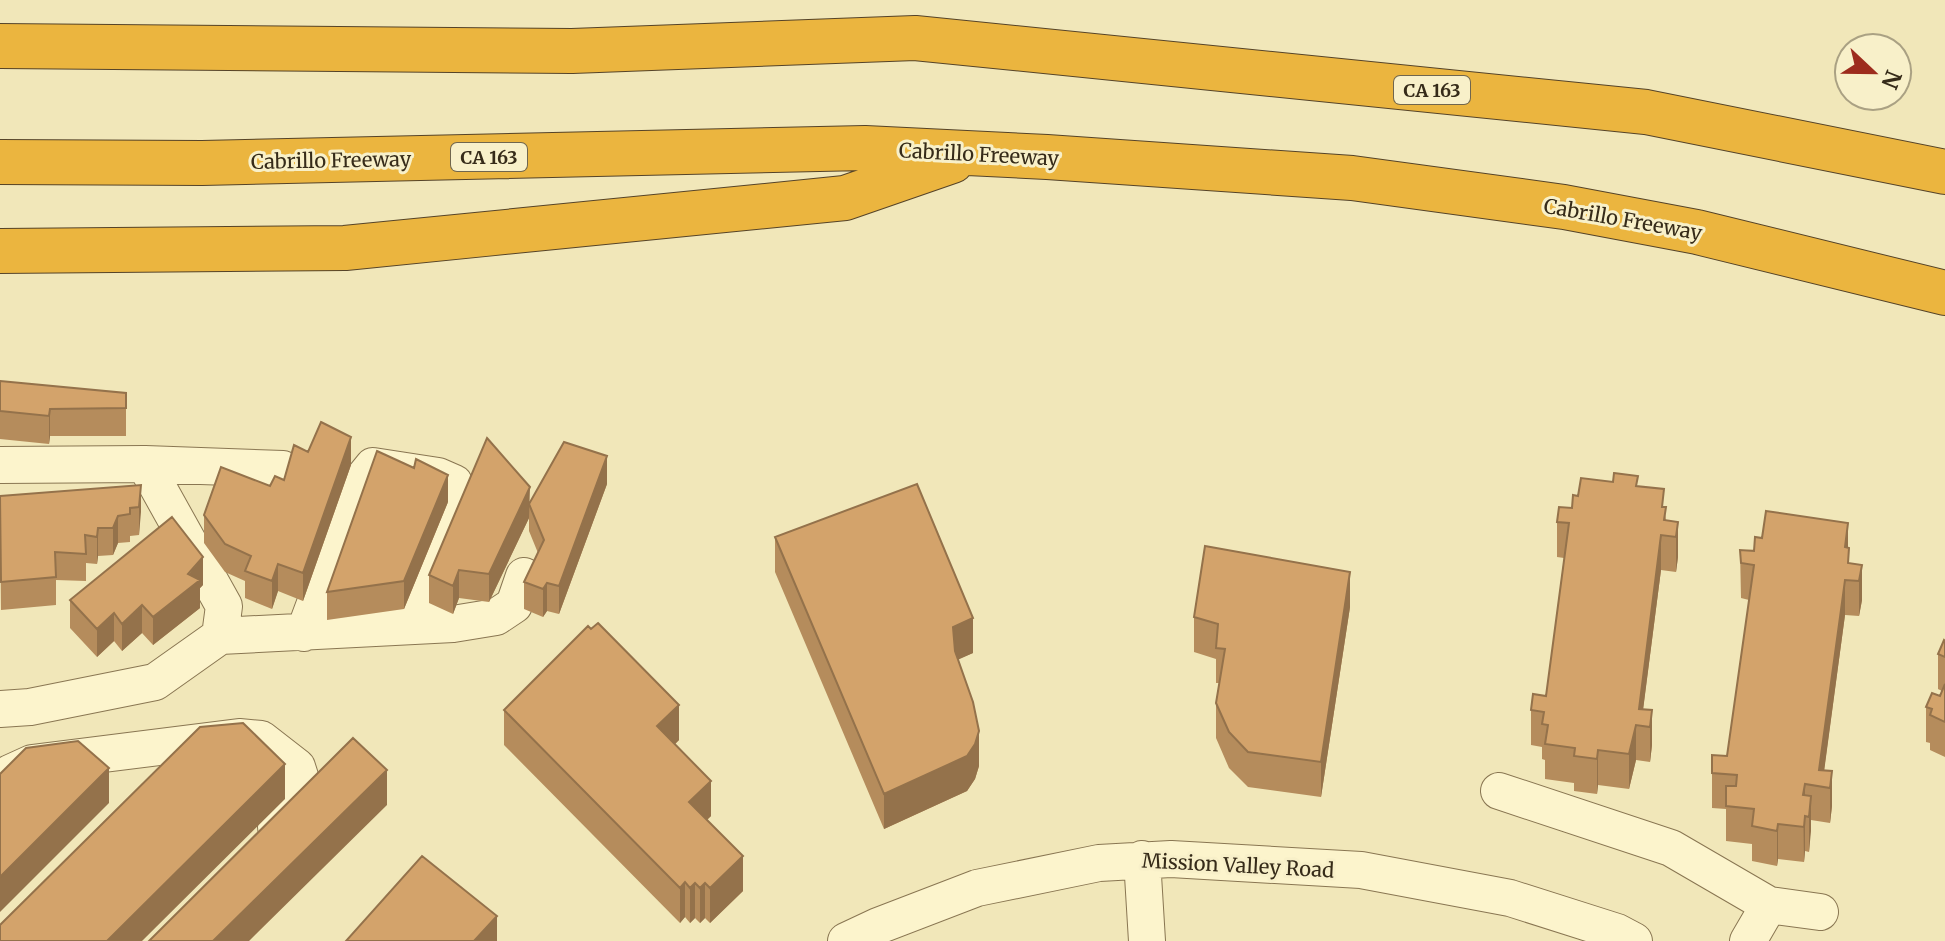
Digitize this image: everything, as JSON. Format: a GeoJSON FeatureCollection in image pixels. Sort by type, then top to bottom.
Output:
{"type":"FeatureCollection","features":[{"type":"Feature","properties":{"kind":"highway","name":"CA 163"},"geometry":{"type":"LineString","coordinates":[[0,46],[572,51],[915,38],[1646,112],[1945,172]]}},
{"type":"Feature","properties":{"kind":"highway","name":"Cabrillo Freeway"},"geometry":{"type":"LineString","coordinates":[[0,162],[202,163],[865,148],[1352,178],[1564,207],[1697,232],[1945,293]]}},
{"type":"Feature","properties":{"kind":"highway"},"geometry":{"type":"LineString","coordinates":[[0,251],[345,248],[798,203],[845,198],[977,153]]}},
{"type":"Feature","properties":{"kind":"street"},"geometry":{"type":"LineString","coordinates":[[0,465],[145,464],[283,469]]}},
{"type":"Feature","properties":{"kind":"street"},"geometry":{"type":"LineString","coordinates":[[145,464],[224,606],[220,636]]}},
{"type":"Feature","properties":{"kind":"street"},"geometry":{"type":"LineString","coordinates":[[304,633],[360,482],[373,466],[438,476],[454,483],[457,497],[416,626]]}},
{"type":"Feature","properties":{"kind":"street"},"geometry":{"type":"LineString","coordinates":[[0,709],[30,707],[155,682],[220,636],[453,624],[496,617],[514,605],[524,576]]}},
{"type":"Feature","properties":{"kind":"street"},"geometry":{"type":"LineString","coordinates":[[0,783],[10,773],[32,763],[239,737],[261,739],[297,767],[304,789],[298,805],[256,847]]}},
{"type":"Feature","properties":{"kind":"street"},"geometry":{"type":"LineString","coordinates":[[1499,791],[1671,848],[1769,905],[1820,912]]}},
{"type":"Feature","properties":{"kind":"street"},"geometry":{"type":"LineString","coordinates":[[1142,859],[1147,941]]}},
{"type":"Feature","properties":{"kind":"street","name":"Mission Valley Road"},"geometry":{"type":"LineString","coordinates":[[846,941],[881,933],[977,888],[1099,863],[1142,859],[1361,870],[1510,898],[1617,932],[1634,941]]}},
{"type":"Feature","properties":{"kind":"street"},"geometry":{"type":"LineString","coordinates":[[1748,941],[1769,905]]}},
{"type":"Feature","properties":{"kind":"building"},"geometry":{"type":"Polygon","coordinates":[[[0,381],[126,393],[126,408],[50,409],[49,416],[0,411],[0,381]]]}},
{"type":"Feature","properties":{"kind":"building"},"geometry":{"type":"Polygon","coordinates":[[[321,422],[351,437],[303,573],[278,564],[272,581],[245,571],[251,556],[225,544],[204,515],[221,467],[270,486],[275,476],[284,480],[294,445],[308,452],[321,422]]]}},
{"type":"Feature","properties":{"kind":"building"},"geometry":{"type":"Polygon","coordinates":[[[487,438],[530,487],[489,574],[459,570],[453,586],[429,575],[487,438]]]}},
{"type":"Feature","properties":{"kind":"building"},"geometry":{"type":"Polygon","coordinates":[[[564,442],[607,456],[559,586],[547,583],[543,589],[524,582],[544,540],[529,504],[564,442]]]}},
{"type":"Feature","properties":{"kind":"building"},"geometry":{"type":"Polygon","coordinates":[[[377,451],[414,468],[416,459],[448,475],[404,581],[327,592],[377,451]]]}},
{"type":"Feature","properties":{"kind":"building"},"geometry":{"type":"Polygon","coordinates":[[[1614,473],[1638,476],[1636,486],[1664,489],[1664,520],[1678,522],[1676,537],[1661,535],[1639,709],[1652,710],[1650,727],[1636,725],[1629,754],[1598,750],[1597,759],[1574,756],[1575,748],[1545,744],[1548,725],[1542,724],[1544,712],[1531,710],[1533,694],[1546,696],[1569,523],[1557,522],[1559,507],[1572,508],[1573,495],[1578,496],[1581,478],[1613,482],[1614,473]]]}},
{"type":"Feature","properties":{"kind":"building"},"geometry":{"type":"Polygon","coordinates":[[[917,484],[973,618],[953,627],[955,651],[973,702],[979,731],[967,756],[884,794],[775,537],[917,484]]]}},
{"type":"Feature","properties":{"kind":"building"},"geometry":{"type":"Polygon","coordinates":[[[141,485],[139,507],[130,508],[130,514],[118,516],[113,528],[98,528],[97,537],[85,535],[86,554],[55,552],[56,577],[1,582],[0,496],[141,485]]]}},
{"type":"Feature","properties":{"kind":"building"},"geometry":{"type":"Polygon","coordinates":[[[1766,511],[1848,523],[1845,547],[1849,548],[1848,563],[1862,565],[1859,581],[1845,580],[1819,770],[1832,771],[1830,788],[1805,784],[1803,795],[1811,796],[1809,817],[1805,816],[1804,827],[1778,824],[1777,831],[1752,826],[1754,809],[1726,806],[1726,786],[1736,786],[1737,775],[1712,773],[1712,755],[1727,756],[1754,565],[1741,563],[1740,550],[1754,551],[1755,537],[1762,538],[1766,511]]]}},
{"type":"Feature","properties":{"kind":"building"},"geometry":{"type":"Polygon","coordinates":[[[172,517],[203,557],[188,574],[200,580],[153,617],[142,605],[122,624],[114,613],[97,629],[70,600],[172,517]]]}},
{"type":"Feature","properties":{"kind":"building"},"geometry":{"type":"Polygon","coordinates":[[[1205,546],[1350,572],[1321,762],[1248,752],[1229,732],[1216,703],[1225,649],[1216,648],[1218,624],[1194,617],[1205,546]]]}},
{"type":"Feature","properties":{"kind":"building"},"geometry":{"type":"Polygon","coordinates":[[[598,623],[679,705],[657,726],[711,781],[689,802],[743,856],[710,888],[705,883],[700,888],[695,883],[690,888],[685,882],[680,888],[504,710],[588,626],[591,629],[598,623]]]}},
{"type":"Feature","properties":{"kind":"building"},"geometry":{"type":"Polygon","coordinates":[[[1945,641],[1945,657],[1938,654],[1945,641]]]}},
{"type":"Feature","properties":{"kind":"building"},"geometry":{"type":"Polygon","coordinates":[[[1945,684],[1945,722],[1930,715],[1932,709],[1926,707],[1932,693],[1940,696],[1945,684]]]}},
{"type":"Feature","properties":{"kind":"building"},"geometry":{"type":"Polygon","coordinates":[[[243,723],[285,764],[107,941],[0,941],[0,925],[200,727],[243,723]]]}},
{"type":"Feature","properties":{"kind":"building"},"geometry":{"type":"Polygon","coordinates":[[[353,738],[387,770],[213,941],[149,941],[353,738]]]}},
{"type":"Feature","properties":{"kind":"building"},"geometry":{"type":"Polygon","coordinates":[[[78,741],[109,768],[0,877],[0,774],[26,748],[78,741]]]}},
{"type":"Feature","properties":{"kind":"building"},"geometry":{"type":"Polygon","coordinates":[[[422,856],[497,916],[474,941],[346,941],[422,856]]]}}]}
